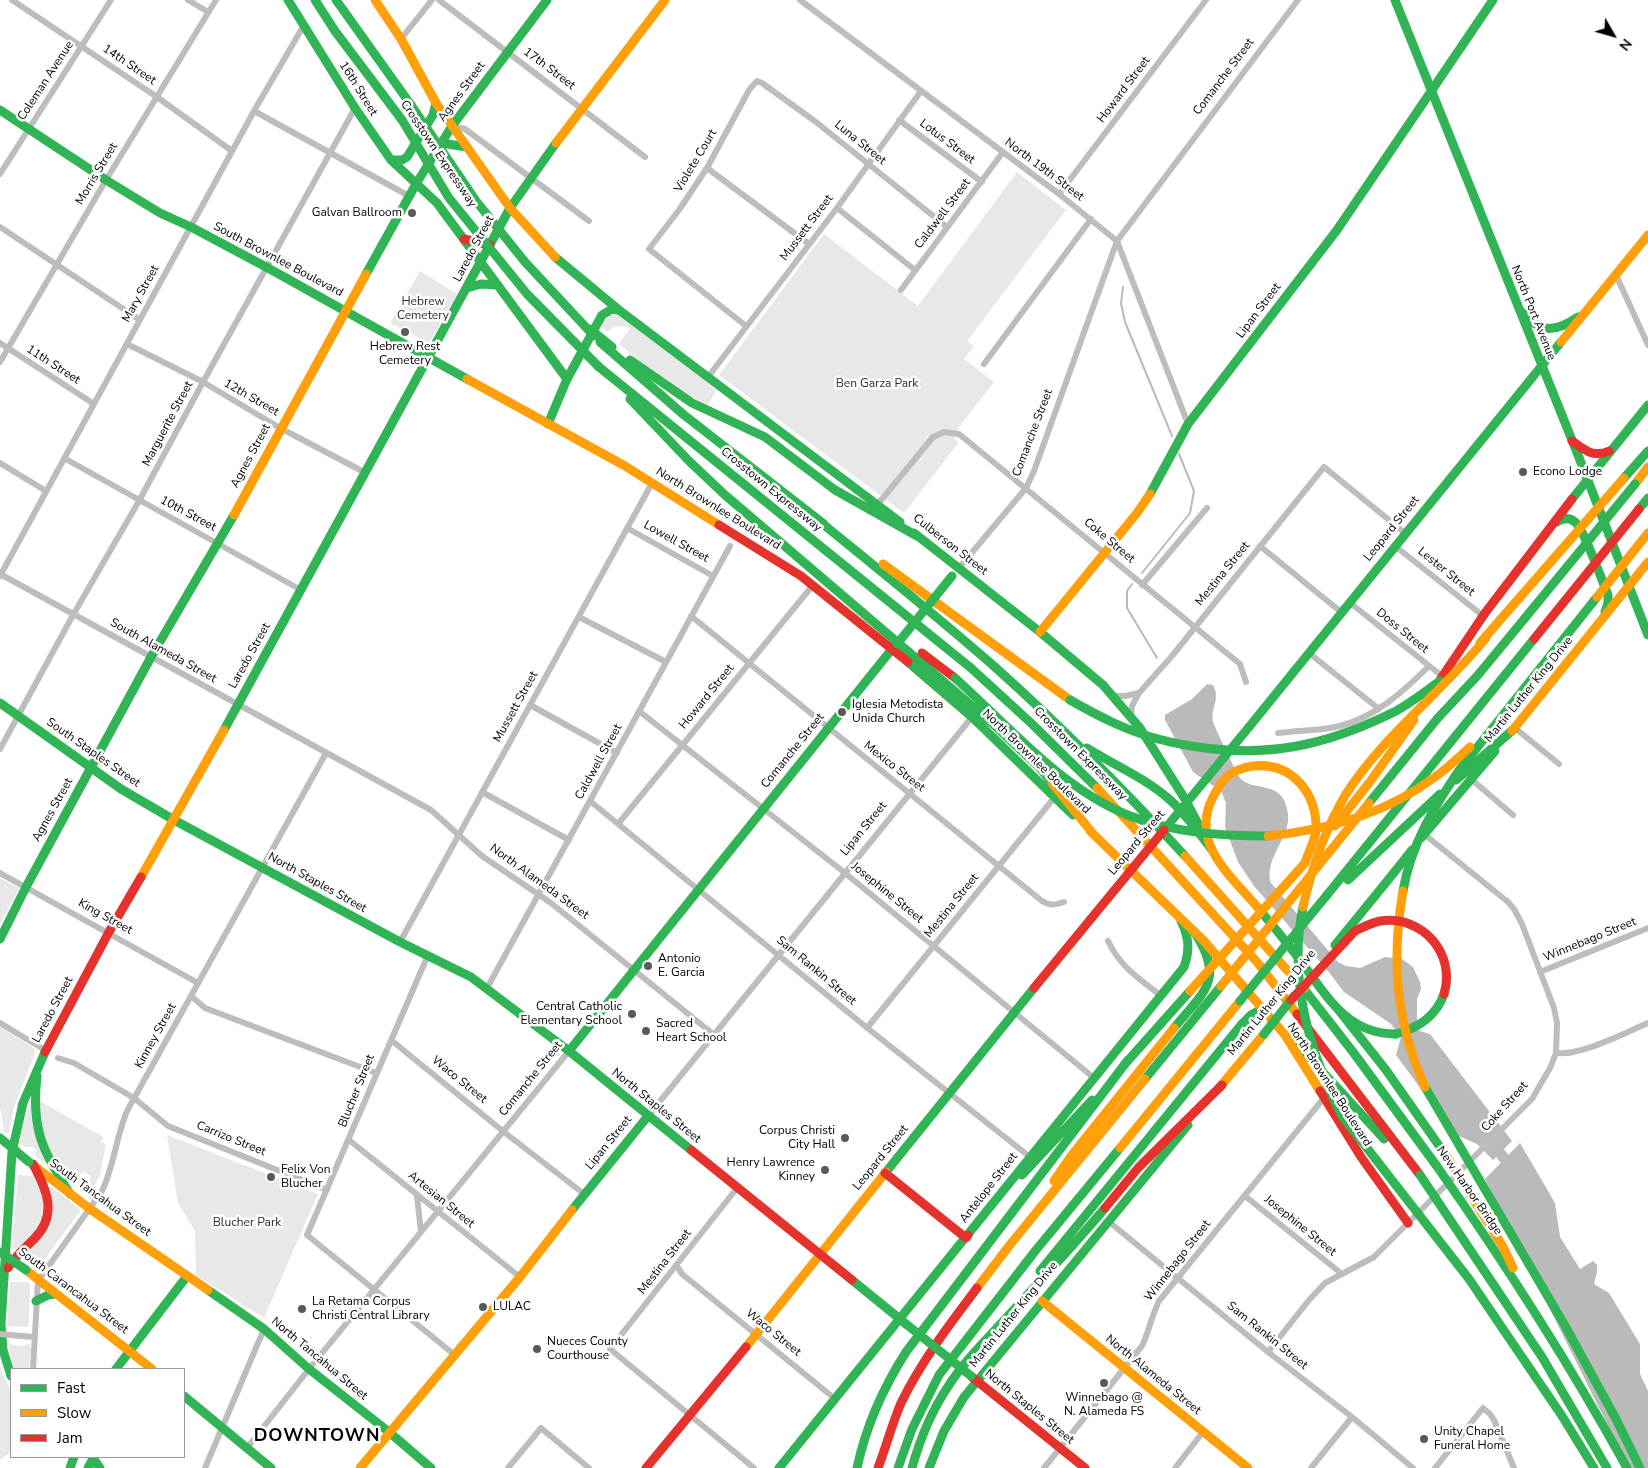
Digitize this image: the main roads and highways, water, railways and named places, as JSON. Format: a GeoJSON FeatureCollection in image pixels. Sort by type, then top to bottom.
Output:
{"type":"FeatureCollection","features":[{"type":"Feature","properties":{"kind":"main road","name":"16th Street"},"geometry":{"type":"LineString","coordinates":[[288,0],[355,108],[391,160],[416,184]]}},
{"type":"Feature","properties":{"kind":"main road","name":"Crosstown Expressway"},"geometry":{"type":"LineString","coordinates":[[315,0],[335,31],[402,120],[449,198],[527,294],[599,366],[970,668],[1031,723],[1112,802],[1257,962],[1420,1175]]}},
{"type":"Feature","properties":{"kind":"main road","name":"Crosstown Expressway"},"geometry":{"type":"LineString","coordinates":[[336,0],[411,105],[476,201],[525,262],[582,324],[611,350]]}},
{"type":"Feature","properties":{"kind":"main road"},"geometry":{"type":"LineString","coordinates":[[375,0],[401,39],[436,103],[510,208],[562,264],[619,310]]}},
{"type":"Feature","properties":{"kind":"main road","name":"Agnes Street"},"geometry":{"type":"LineString","coordinates":[[0,939],[26,886],[90,768],[218,543],[409,196],[452,126],[547,0]]}},
{"type":"Feature","properties":{"kind":"main road","name":"Laredo Street"},"geometry":{"type":"LineString","coordinates":[[10,1373],[6,1362],[2,1336],[4,1278],[14,1140],[23,1103],[45,1050],[109,932],[174,820],[510,208],[530,178],[665,0]]}},
{"type":"Feature","properties":{"kind":"main road","name":"North Port Avenue"},"geometry":{"type":"LineString","coordinates":[[1395,0],[1648,635]]}},
{"type":"Feature","properties":{"kind":"main road","name":"Lipan Street"},"geometry":{"type":"LineString","coordinates":[[1040,632],[1149,494],[1188,424],[1337,230],[1493,0]]}},
{"type":"Feature","properties":{"kind":"main road"},"geometry":{"type":"LineString","coordinates":[[391,160],[402,160],[407,157],[434,115],[436,103]]}},
{"type":"Feature","properties":{"kind":"main road","name":"South Brownlee Boulevard"},"geometry":{"type":"LineString","coordinates":[[0,110],[160,213],[191,227],[268,268],[548,424]]}},
{"type":"Feature","properties":{"kind":"main road"},"geometry":{"type":"LineString","coordinates":[[441,143],[467,147]]}},
{"type":"Feature","properties":{"kind":"main road"},"geometry":{"type":"LineString","coordinates":[[416,184],[436,203],[464,239],[567,379]]}},
{"type":"Feature","properties":{"kind":"main road","name":"Leopard Street"},"geometry":{"type":"LineString","coordinates":[[646,1468],[1034,988],[1249,727],[1648,235]]}},
{"type":"Feature","properties":{"kind":"main road"},"geometry":{"type":"LineString","coordinates":[[464,239],[490,245]]}},
{"type":"Feature","properties":{"kind":"main road"},"geometry":{"type":"LineString","coordinates":[[467,288],[481,284],[498,285]]}},
{"type":"Feature","properties":{"kind":"main road"},"geometry":{"type":"LineString","coordinates":[[1515,301],[1529,321],[1536,326],[1547,329],[1562,326],[1575,320],[1599,295]]}},
{"type":"Feature","properties":{"kind":"main road"},"geometry":{"type":"LineString","coordinates":[[548,424],[567,379],[602,315],[612,309],[619,310]]}},
{"type":"Feature","properties":{"kind":"main road","name":"Culberson Street"},"geometry":{"type":"LineString","coordinates":[[619,310],[878,504],[1074,659],[1114,696],[1131,716],[1185,799],[1212,850]]}},
{"type":"Feature","properties":{"kind":"main road"},"geometry":{"type":"LineString","coordinates":[[611,350],[692,403],[765,437],[835,490],[917,536]]}},
{"type":"Feature","properties":{"kind":"main road"},"geometry":{"type":"LineString","coordinates":[[611,350],[684,415],[818,520],[873,557],[1070,700],[1089,712],[1124,729],[1177,745],[1245,752],[1291,747],[1335,737],[1366,726],[1426,693],[1486,638]]}},
{"type":"Feature","properties":{"kind":"main road"},"geometry":{"type":"LineString","coordinates":[[599,366],[689,461],[725,495],[993,724],[1040,768],[1094,834]]}},
{"type":"Feature","properties":{"kind":"main road"},"geometry":{"type":"LineString","coordinates":[[885,1173],[966,1238],[1305,863],[1370,783],[1482,615],[1587,479],[1648,405]]}},
{"type":"Feature","properties":{"kind":"main road","name":"North Brownlee Boulevard"},"geometry":{"type":"LineString","coordinates":[[548,424],[652,483],[813,585],[895,647],[972,717],[1194,931],[1285,1035],[1379,1184],[1408,1223]]}},
{"type":"Feature","properties":{"kind":"main road"},"geometry":{"type":"LineString","coordinates":[[1572,441],[1593,454],[1605,453],[1613,448]]}},
{"type":"Feature","properties":{"kind":"main road"},"geometry":{"type":"LineString","coordinates":[[1594,1468],[1557,1408],[1469,1279],[1342,1116],[1324,1079],[1302,1005],[1299,965],[1300,938],[1304,899],[1316,856],[1332,818],[1349,789],[1382,748],[1468,661],[1648,451]]}},
{"type":"Feature","properties":{"kind":"main road"},"geometry":{"type":"LineString","coordinates":[[878,1468],[901,1404],[917,1374],[946,1329],[1027,1225],[1437,719],[1478,675],[1648,467]]}},
{"type":"Feature","properties":{"kind":"main road"},"geometry":{"type":"LineString","coordinates":[[898,1468],[912,1428],[939,1375],[1036,1250],[1351,866],[1648,498]]}},
{"type":"Feature","properties":{"kind":"main road"},"geometry":{"type":"LineString","coordinates":[[1554,524],[1564,517],[1576,521],[1580,527],[1608,595],[1608,602],[1600,621]]}},
{"type":"Feature","properties":{"kind":"main road"},"geometry":{"type":"LineString","coordinates":[[754,520],[955,678],[1052,768],[1078,788],[1136,818],[1177,830],[1207,835],[1255,838],[1272,837],[1319,830],[1379,810],[1425,784],[1464,753],[1514,700]]}},
{"type":"Feature","properties":{"kind":"main road","name":"Crosstown Expressway"},"geometry":{"type":"LineString","coordinates":[[818,520],[936,616],[998,670],[1143,811],[1266,945]]}},
{"type":"Feature","properties":{"kind":"main road"},"geometry":{"type":"LineString","coordinates":[[1640,1468],[1614,1413],[1426,1090],[1409,1049],[1402,1019],[1396,962],[1397,933],[1406,874],[1420,834],[1436,803],[1514,700],[1648,533]]}},
{"type":"Feature","properties":{"kind":"main road","name":"Martin Luther King Drive"},"geometry":{"type":"LineString","coordinates":[[931,1468],[936,1445],[951,1415],[974,1379],[1222,1085],[1424,834],[1515,728],[1648,562]]}},
{"type":"Feature","properties":{"kind":"main road","name":"Comanche Street"},"geometry":{"type":"LineString","coordinates":[[569,1051],[763,808],[959,568]]}},
{"type":"Feature","properties":{"kind":"main road","name":"South Staples Street"},"geometry":{"type":"LineString","coordinates":[[0,703],[90,768],[174,820]]}},
{"type":"Feature","properties":{"kind":"main road"},"geometry":{"type":"LineString","coordinates":[[1327,895],[1348,880],[1464,772],[1515,728]]}},
{"type":"Feature","properties":{"kind":"main road"},"geometry":{"type":"LineString","coordinates":[[1064,734],[1154,788],[1170,800],[1188,819],[1226,871],[1294,951],[1386,1070],[1447,1157],[1504,1247],[1525,1297]]}},
{"type":"Feature","properties":{"kind":"main road"},"geometry":{"type":"LineString","coordinates":[[1212,850],[1205,819],[1212,794],[1227,777],[1247,766],[1258,764],[1275,766],[1294,776],[1306,789],[1311,798],[1315,814],[1315,839],[1305,863]]}},
{"type":"Feature","properties":{"kind":"main road","name":"North Staples Street"},"geometry":{"type":"LineString","coordinates":[[174,820],[400,942],[471,977],[487,988],[569,1051],[1085,1468]]}},
{"type":"Feature","properties":{"kind":"main road","name":"Antelope Street"},"geometry":{"type":"LineString","coordinates":[[779,1468],[834,1398],[902,1321],[1030,1157],[1184,967],[1190,952],[1186,930],[1178,916]]}},
{"type":"Feature","properties":{"kind":"main road"},"geometry":{"type":"LineString","coordinates":[[1291,1000],[1356,931],[1370,923],[1383,920],[1397,920],[1407,923],[1416,926],[1426,933],[1437,944],[1447,966],[1447,980],[1442,1002],[1436,1012],[1420,1026],[1396,1034],[1381,1034],[1368,1031],[1352,1021],[1337,1008]]}},
{"type":"Feature","properties":{"kind":"main road"},"geometry":{"type":"LineString","coordinates":[[1027,1225],[1071,1156],[1204,991],[1210,979],[1212,964],[1194,931]]}},
{"type":"Feature","properties":{"kind":"main road","name":"New Harbor Bridge"},"geometry":{"type":"LineString","coordinates":[[1266,945],[1328,1020],[1436,1165],[1525,1297],[1601,1418],[1627,1468]]}},
{"type":"Feature","properties":{"kind":"main road"},"geometry":{"type":"LineString","coordinates":[[912,1468],[919,1444],[936,1406],[949,1384],[1241,1025],[1250,1015],[1262,1009]]}},
{"type":"Feature","properties":{"kind":"main road"},"geometry":{"type":"LineString","coordinates":[[1285,1035],[1309,1057],[1353,1107],[1420,1175],[1542,1356],[1607,1468]]}},
{"type":"Feature","properties":{"kind":"main road"},"geometry":{"type":"LineString","coordinates":[[857,1468],[868,1426],[890,1378],[906,1352],[1128,1060]]}},
{"type":"Feature","properties":{"kind":"main road"},"geometry":{"type":"LineString","coordinates":[[39,1063],[34,1100],[38,1132],[45,1154],[70,1194]]}},
{"type":"Feature","properties":{"kind":"main road"},"geometry":{"type":"LineString","coordinates":[[973,1354],[1075,1244],[1138,1168],[1222,1085]]}},
{"type":"Feature","properties":{"kind":"main road","name":"Lipan Street"},"geometry":{"type":"LineString","coordinates":[[360,1468],[456,1356],[648,1116]]}},
{"type":"Feature","properties":{"kind":"main road","name":"South Tancahua Street"},"geometry":{"type":"LineString","coordinates":[[0,1138],[90,1209],[187,1276]]}},
{"type":"Feature","properties":{"kind":"main road"},"geometry":{"type":"LineString","coordinates":[[4,1278],[17,1254],[40,1232],[48,1216],[49,1208],[46,1190],[31,1163]]}},
{"type":"Feature","properties":{"kind":"main road","name":"South Carancahua Street"},"geometry":{"type":"LineString","coordinates":[[0,1252],[26,1270],[151,1368]]}},
{"type":"Feature","properties":{"kind":"main road"},"geometry":{"type":"LineString","coordinates":[[117,1368],[187,1276]]}},
{"type":"Feature","properties":{"kind":"main road","name":"North Tancahua Street"},"geometry":{"type":"LineString","coordinates":[[187,1276],[264,1329],[309,1369],[431,1468]]}},
{"type":"Feature","properties":{"kind":"main road"},"geometry":{"type":"LineString","coordinates":[[36,1301],[55,1294]]}},
{"type":"Feature","properties":{"kind":"main road","name":"North Alameda Street"},"geometry":{"type":"LineString","coordinates":[[1042,1300],[1248,1468]]}},
{"type":"Feature","properties":{"kind":"main road"},"geometry":{"type":"LineString","coordinates":[[185,1397],[271,1468]]}},
{"type":"Feature","properties":{"kind":"waterway"},"geometry":{"type":"LineString","coordinates":[[1123,287],[1121,303],[1125,322],[1172,436]]}},
{"type":"Feature","properties":{"kind":"waterway"},"geometry":{"type":"LineString","coordinates":[[1142,573],[1190,513],[1194,491],[1179,454]]}},
{"type":"Feature","properties":{"kind":"waterway"},"geometry":{"type":"LineString","coordinates":[[1132,584],[1127,591],[1127,608],[1157,658]]}},
{"type":"Feature","properties":{"kind":"waterway"},"geometry":{"type":"LineString","coordinates":[[1491,1141],[1513,1170]]}},
{"type":"Feature","properties":{"kind":"place","name":"Galvan Ballroom"},"geometry":{"type":"Point","coordinates":[412,213]}},
{"type":"Feature","properties":{"kind":"place","name":"Hebrew Rest Cemetery"},"geometry":{"type":"Point","coordinates":[405,332]}},
{"type":"Feature","properties":{"kind":"place","name":"Econo Lodge"},"geometry":{"type":"Point","coordinates":[1523,472]}},
{"type":"Feature","properties":{"kind":"place","name":"Iglesia Metodista Unida Church"},"geometry":{"type":"Point","coordinates":[842,712]}},
{"type":"Feature","properties":{"kind":"place","name":"Antonio E. Garcia"},"geometry":{"type":"Point","coordinates":[648,966]}},
{"type":"Feature","properties":{"kind":"place","name":"Central Catholic Elementary School"},"geometry":{"type":"Point","coordinates":[632,1014]}},
{"type":"Feature","properties":{"kind":"place","name":"Sacred Heart School"},"geometry":{"type":"Point","coordinates":[646,1031]}},
{"type":"Feature","properties":{"kind":"place","name":"Corpus Christi City Hall"},"geometry":{"type":"Point","coordinates":[845,1138]}},
{"type":"Feature","properties":{"kind":"place","name":"Henry Lawrence Kinney"},"geometry":{"type":"Point","coordinates":[825,1170]}},
{"type":"Feature","properties":{"kind":"place","name":"Felix Von Blucher"},"geometry":{"type":"Point","coordinates":[271,1177]}},
{"type":"Feature","properties":{"kind":"place","name":"LULAC"},"geometry":{"type":"Point","coordinates":[483,1307]}},
{"type":"Feature","properties":{"kind":"place","name":"La Retama Corpus Christi Central Library"},"geometry":{"type":"Point","coordinates":[302,1309]}},
{"type":"Feature","properties":{"kind":"place","name":"Nueces County Courthouse"},"geometry":{"type":"Point","coordinates":[537,1349]}},
{"type":"Feature","properties":{"kind":"place","name":"Winnebago @ N. Alameda FS"},"geometry":{"type":"Point","coordinates":[1104,1383]}},
{"type":"Feature","properties":{"kind":"place","name":"Unity Chapel Funeral Home"},"geometry":{"type":"Point","coordinates":[1424,1439]}},
{"type":"Feature","properties":{"kind":"district","name":"DOWNTOWN"},"geometry":{"type":"Point","coordinates":[317,1437]}},
{"type":"Feature","properties":{"kind":"park label","name":"Hebrew Cemetery"},"geometry":{"type":"Point","coordinates":[423,309]}},
{"type":"Feature","properties":{"kind":"park label","name":"Ben Garza Park"},"geometry":{"type":"Point","coordinates":[877,384]}},
{"type":"Feature","properties":{"kind":"park label","name":"Blucher Park"},"geometry":{"type":"Point","coordinates":[247,1223]}}]}
